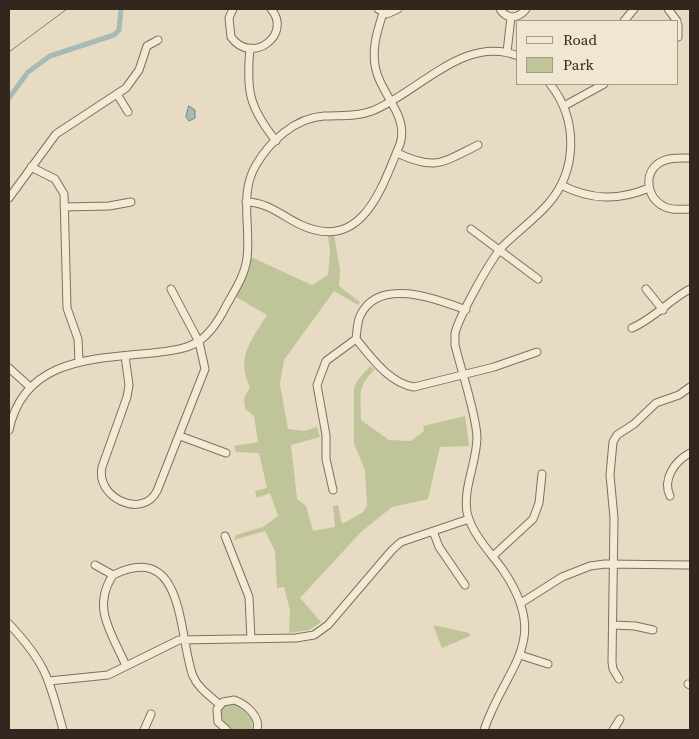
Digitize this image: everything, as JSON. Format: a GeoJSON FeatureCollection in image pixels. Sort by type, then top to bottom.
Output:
{"type":"FeatureCollection","features":[{"type":"Feature","properties":{"kind":"street"},"geometry":{"type":"LineString","coordinates":[[233,9],[229,18],[231,37],[242,47],[250,48],[267,45],[273,38],[276,20],[271,9]]}},
{"type":"Feature","properties":{"kind":"street"},"geometry":{"type":"LineString","coordinates":[[246,202],[263,204],[298,224],[315,230],[330,230],[347,226],[356,222],[371,208],[397,153],[402,138],[402,127],[377,76],[374,59],[381,11],[392,14],[398,9]]}},
{"type":"Feature","properties":{"kind":"street"},"geometry":{"type":"LineString","coordinates":[[500,9],[506,16],[511,17],[517,17],[526,9]]}},
{"type":"Feature","properties":{"kind":"street"},"geometry":{"type":"LineString","coordinates":[[625,20],[634,9]]}},
{"type":"Feature","properties":{"kind":"street"},"geometry":{"type":"LineString","coordinates":[[668,9],[676,20]]}},
{"type":"Feature","properties":{"kind":"street"},"geometry":{"type":"LineString","coordinates":[[507,52],[511,17]]}},
{"type":"Feature","properties":{"kind":"street"},"geometry":{"type":"LineString","coordinates":[[9,198],[60,130],[117,94],[134,79],[147,46],[158,40]]}},
{"type":"Feature","properties":{"kind":"street"},"geometry":{"type":"LineString","coordinates":[[250,48],[248,77],[250,99],[258,118],[276,141]]}},
{"type":"Feature","properties":{"kind":"street"},"geometry":{"type":"LineString","coordinates":[[9,430],[16,409],[30,387],[52,371],[79,361],[176,350],[198,342],[219,320],[243,275],[248,248],[246,202],[248,185],[253,169],[289,128],[306,120],[322,116],[360,114],[390,101],[463,57],[486,51],[507,52],[516,55]]}},
{"type":"Feature","properties":{"kind":"street"},"geometry":{"type":"LineString","coordinates":[[486,730],[520,655],[525,626],[521,603],[514,587],[469,519],[466,502],[477,433],[455,339],[457,328],[466,310],[500,251],[548,204],[561,185],[571,156],[570,126],[564,106],[551,85]]}},
{"type":"Feature","properties":{"kind":"street"},"geometry":{"type":"LineString","coordinates":[[564,106],[602,85]]}},
{"type":"Feature","properties":{"kind":"street"},"geometry":{"type":"LineString","coordinates":[[117,94],[128,112]]}},
{"type":"Feature","properties":{"kind":"street"},"geometry":{"type":"LineString","coordinates":[[397,153],[420,163],[436,164],[478,145]]}},
{"type":"Feature","properties":{"kind":"street"},"geometry":{"type":"LineString","coordinates":[[690,158],[667,159],[658,164],[651,172],[649,188],[651,195],[662,206],[670,209],[690,209]]}},
{"type":"Feature","properties":{"kind":"street"},"geometry":{"type":"LineString","coordinates":[[32,167],[60,183],[64,194],[67,308],[78,339],[79,361]]}},
{"type":"Feature","properties":{"kind":"street"},"geometry":{"type":"LineString","coordinates":[[561,185],[583,194],[606,198],[629,195],[649,188]]}},
{"type":"Feature","properties":{"kind":"street"},"geometry":{"type":"LineString","coordinates":[[64,207],[109,206],[131,202]]}},
{"type":"Feature","properties":{"kind":"street"},"geometry":{"type":"LineString","coordinates":[[471,229],[538,279]]}},
{"type":"Feature","properties":{"kind":"street"},"geometry":{"type":"LineString","coordinates":[[125,356],[129,385],[127,397],[102,467],[100,479],[110,494],[126,503],[140,505],[150,500],[157,491],[204,375],[204,363],[198,342],[171,289]]}},
{"type":"Feature","properties":{"kind":"street"},"geometry":{"type":"LineString","coordinates":[[646,289],[663,310]]}},
{"type":"Feature","properties":{"kind":"street"},"geometry":{"type":"LineString","coordinates":[[632,328],[663,310],[690,289]]}},
{"type":"Feature","properties":{"kind":"street"},"geometry":{"type":"LineString","coordinates":[[466,310],[426,295],[384,296],[373,301],[364,309],[358,320],[356,339],[366,353],[403,384],[420,386],[463,376],[536,352]]}},
{"type":"Feature","properties":{"kind":"street"},"geometry":{"type":"LineString","coordinates":[[333,490],[326,459],[326,434],[317,385],[326,361],[356,339]]}},
{"type":"Feature","properties":{"kind":"street"},"geometry":{"type":"LineString","coordinates":[[9,368],[30,387]]}},
{"type":"Feature","properties":{"kind":"street"},"geometry":{"type":"LineString","coordinates":[[619,679],[612,662],[614,518],[610,462],[612,448],[617,435],[634,424],[656,403],[679,395],[690,387]]}},
{"type":"Feature","properties":{"kind":"street"},"geometry":{"type":"LineString","coordinates":[[180,436],[226,453]]}},
{"type":"Feature","properties":{"kind":"street"},"geometry":{"type":"LineString","coordinates":[[670,496],[667,489],[668,478],[674,465],[690,453]]}},
{"type":"Feature","properties":{"kind":"street"},"geometry":{"type":"LineString","coordinates":[[493,556],[529,523],[536,514],[542,474]]}},
{"type":"Feature","properties":{"kind":"street"},"geometry":{"type":"LineString","coordinates":[[49,680],[81,676],[102,676],[174,641],[185,639],[302,638],[319,632],[332,621],[396,546],[406,539],[469,519]]}},
{"type":"Feature","properties":{"kind":"street"},"geometry":{"type":"LineString","coordinates":[[433,530],[439,547],[465,585]]}},
{"type":"Feature","properties":{"kind":"street"},"geometry":{"type":"LineString","coordinates":[[225,536],[250,597],[251,639]]}},
{"type":"Feature","properties":{"kind":"street"},"geometry":{"type":"LineString","coordinates":[[521,603],[582,568],[613,564],[640,566],[690,565]]}},
{"type":"Feature","properties":{"kind":"street"},"geometry":{"type":"LineString","coordinates":[[95,565],[113,575]]}},
{"type":"Feature","properties":{"kind":"street"},"geometry":{"type":"LineString","coordinates":[[126,666],[102,608],[104,590],[113,575],[136,567],[148,568],[159,574],[177,598],[196,682],[219,704]]}},
{"type":"Feature","properties":{"kind":"street"},"geometry":{"type":"LineString","coordinates":[[9,624],[36,654],[49,680],[63,730]]}},
{"type":"Feature","properties":{"kind":"street"},"geometry":{"type":"LineString","coordinates":[[612,625],[635,626],[653,630]]}},
{"type":"Feature","properties":{"kind":"street"},"geometry":{"type":"LineString","coordinates":[[520,655],[548,664]]}},
{"type":"Feature","properties":{"kind":"street"},"geometry":{"type":"LineString","coordinates":[[219,704],[228,700],[240,702],[256,718],[257,730]]}},
{"type":"Feature","properties":{"kind":"street"},"geometry":{"type":"LineString","coordinates":[[219,704],[216,717],[227,730]]}},
{"type":"Feature","properties":{"kind":"street"},"geometry":{"type":"LineString","coordinates":[[144,730],[151,714]]}},
{"type":"Feature","properties":{"kind":"street"},"geometry":{"type":"LineString","coordinates":[[612,730],[620,720]]}},
{"type":"Feature","properties":{"kind":"green space"},"geometry":{"type":"Polygon","coordinates":[[[334,235],[340,270],[339,286],[360,302],[358,305],[334,291],[284,360],[280,384],[288,429],[304,431],[317,427],[320,437],[291,445],[297,499],[306,506],[313,531],[335,527],[333,506],[338,505],[342,524],[362,513],[367,506],[365,470],[354,444],[354,388],[357,381],[370,366],[375,369],[362,387],[360,397],[361,420],[389,440],[411,441],[424,431],[423,426],[465,416],[469,446],[440,447],[428,499],[392,507],[361,532],[300,598],[321,622],[309,630],[289,633],[290,610],[284,587],[277,588],[275,551],[265,531],[234,540],[236,535],[263,527],[278,516],[270,493],[257,498],[255,491],[267,488],[259,453],[236,452],[234,446],[258,442],[254,416],[245,409],[244,398],[250,387],[244,367],[247,349],[267,315],[236,297],[248,272],[251,257],[312,285],[328,275],[330,250],[328,236],[334,235]]]}},
{"type":"Feature","properties":{"kind":"green space"},"geometry":{"type":"Polygon","coordinates":[[[433,625],[469,633],[470,636],[442,648],[433,625]]]}},
{"type":"Feature","properties":{"kind":"green space"},"geometry":{"type":"Polygon","coordinates":[[[234,704],[250,718],[253,726],[252,730],[232,730],[222,718],[220,710],[222,707],[234,704]]]}},
{"type":"Feature","properties":{"kind":"water"},"geometry":{"type":"Polygon","coordinates":[[[189,106],[195,110],[195,118],[189,121],[186,117],[189,106]]]}},
{"type":"Feature","properties":{"kind":"waterway"},"geometry":{"type":"LineString","coordinates":[[9,52],[67,9]]}},
{"type":"Feature","properties":{"kind":"waterway"},"geometry":{"type":"LineString","coordinates":[[9,98],[28,72],[50,56],[114,35],[119,30],[121,9]]}}]}
